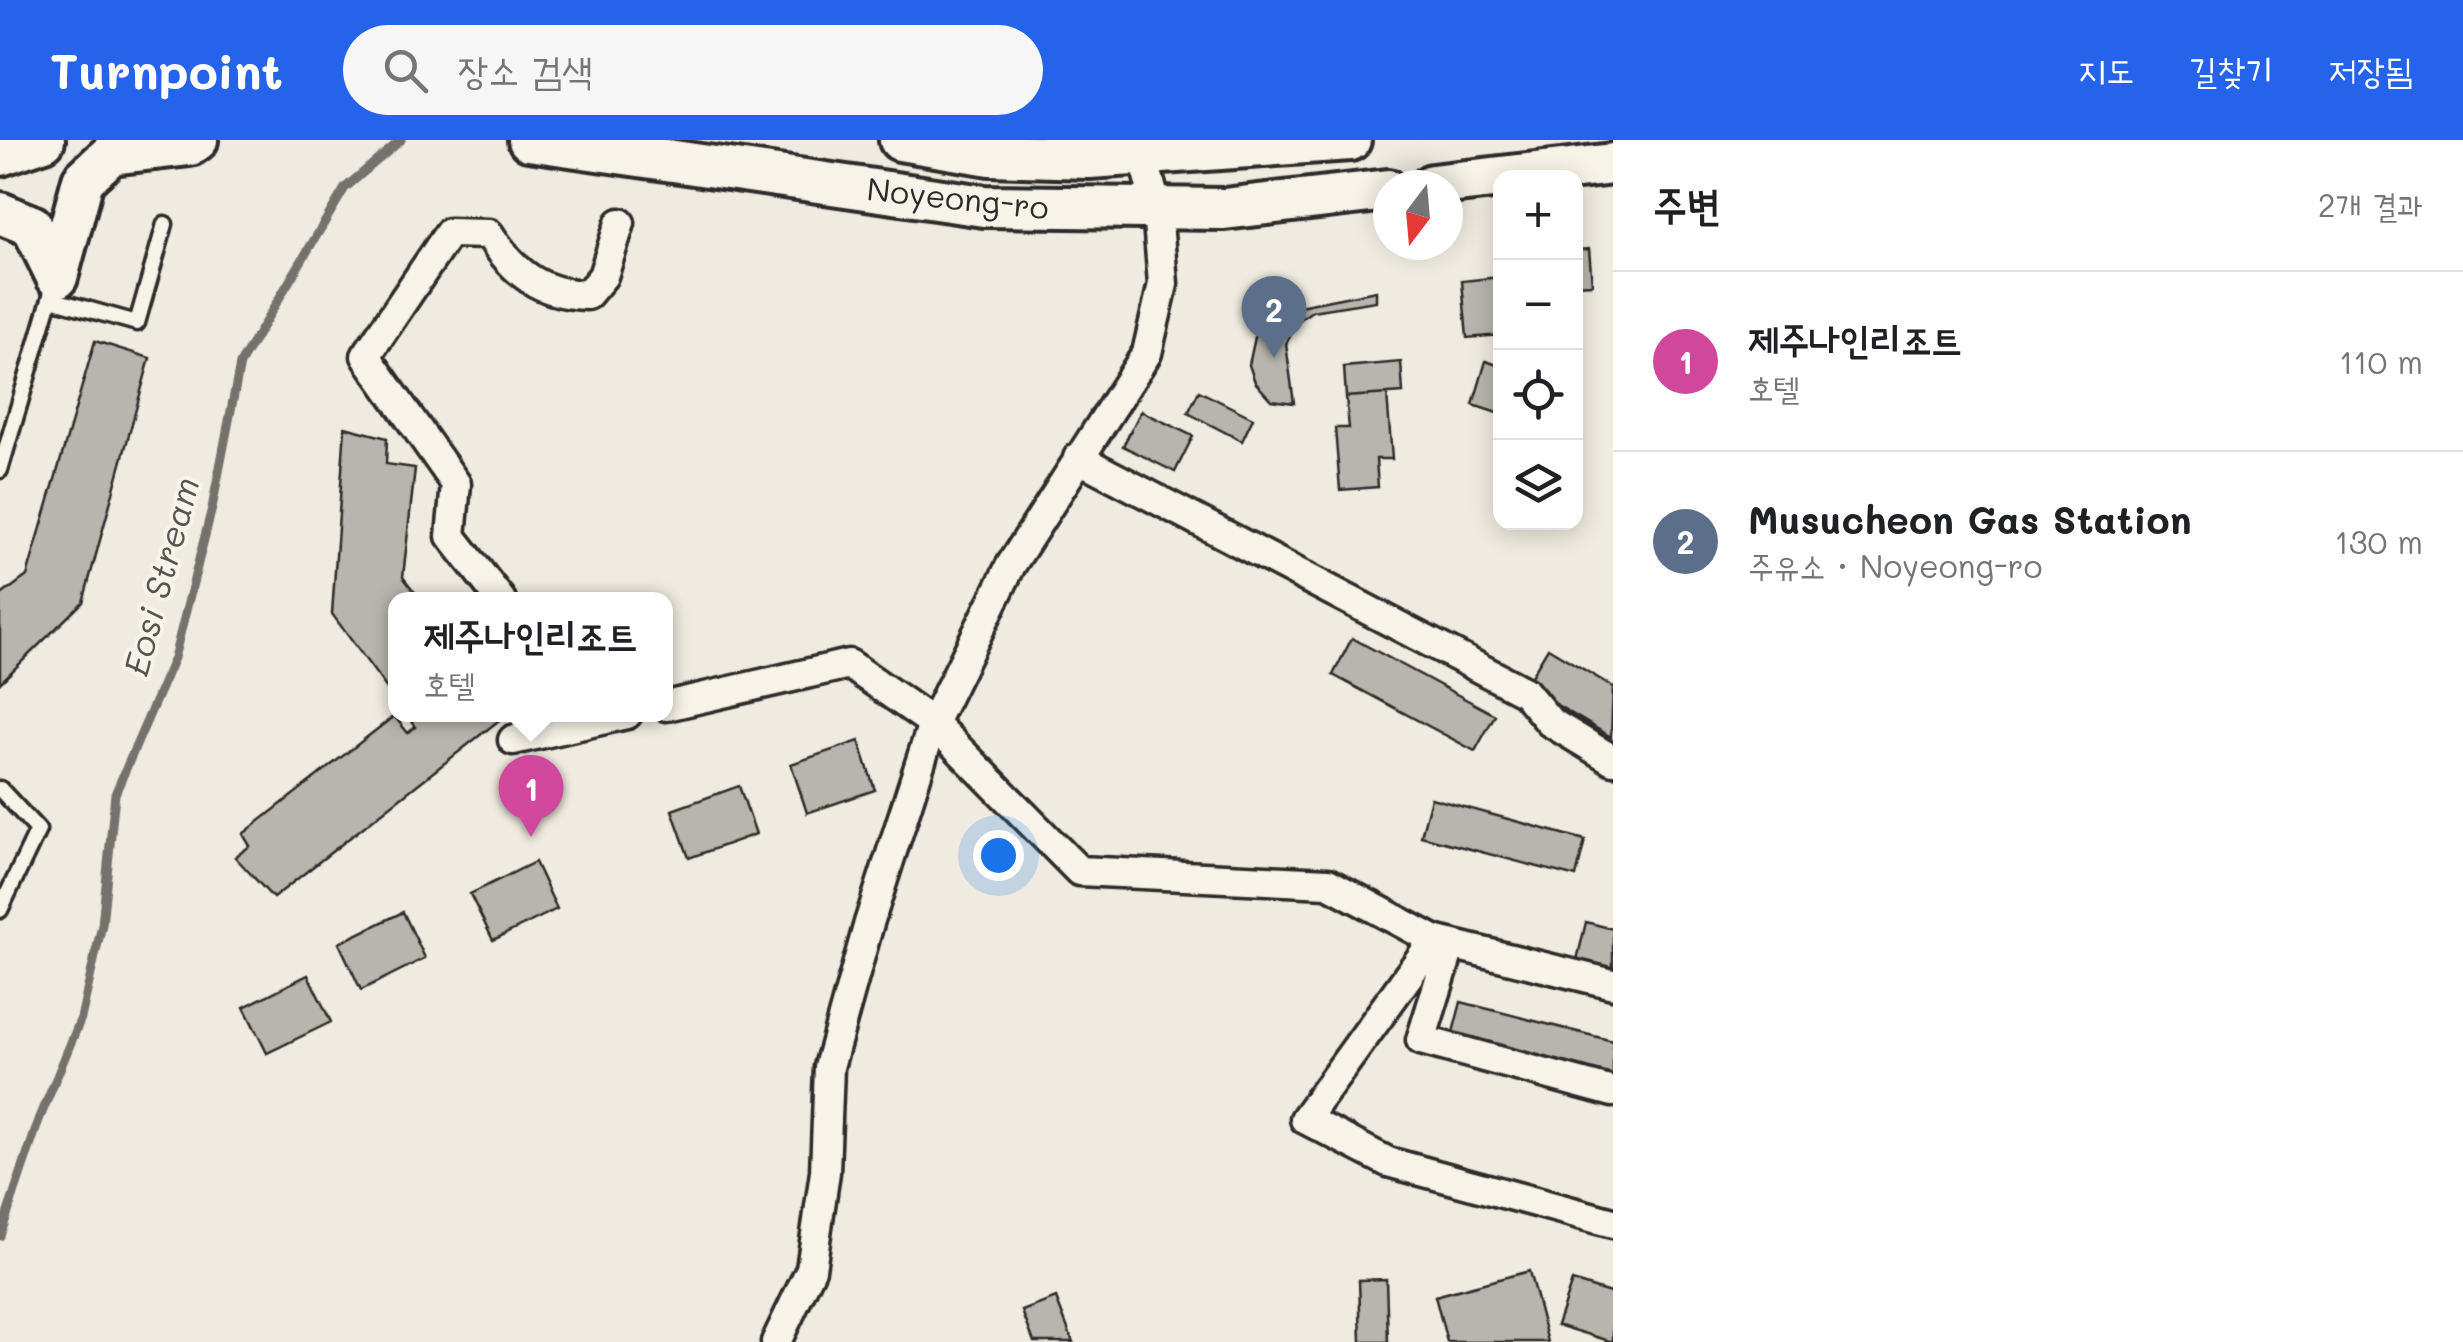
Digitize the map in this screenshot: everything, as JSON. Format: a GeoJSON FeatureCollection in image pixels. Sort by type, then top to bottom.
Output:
{"type":"FeatureCollection","features":[{"type":"Feature","properties":{"kind":"main road"},"geometry":{"type":"LineString","coordinates":[[0,155],[44,140]]}},
{"type":"Feature","properties":{"kind":"main road"},"geometry":{"type":"LineString","coordinates":[[54,288],[83,180],[112,154],[190,145],[197,140]]}},
{"type":"Feature","properties":{"kind":"main road","name":"Noyeong-ro"},"geometry":{"type":"LineString","coordinates":[[529,140],[984,206],[1224,210],[1373,192]]}},
{"type":"Feature","properties":{"kind":"main road","name":"Noyeong-ro"},"geometry":{"type":"LineString","coordinates":[[900,140],[990,155],[1143,157],[1350,140]]}},
{"type":"Feature","properties":{"kind":"main road"},"geometry":{"type":"LineString","coordinates":[[1463,181],[1613,164]]}},
{"type":"Feature","properties":{"kind":"main road"},"geometry":{"type":"LineString","coordinates":[[0,213],[32,226],[54,288]]}},
{"type":"Feature","properties":{"kind":"street"},"geometry":{"type":"LineString","coordinates":[[776,1342],[811,1269],[825,1172],[829,1067],[933,722],[1012,564],[1147,353],[1163,284],[1157,208],[1143,157]]}},
{"type":"Feature","properties":{"kind":"street"},"geometry":{"type":"LineString","coordinates":[[496,592],[452,536],[456,484],[366,356],[448,233],[490,234],[510,267],[560,294],[588,295],[603,276],[620,223]]}},
{"type":"Feature","properties":{"kind":"street"},"geometry":{"type":"LineString","coordinates":[[1078,458],[1525,692],[1550,722],[1613,760]]}},
{"type":"Feature","properties":{"kind":"street"},"geometry":{"type":"LineString","coordinates":[[673,704],[849,664],[933,722],[1079,870],[1328,883],[1442,942],[1613,984]]}},
{"type":"Feature","properties":{"kind":"street"},"geometry":{"type":"LineString","coordinates":[[513,740],[580,722]]}},
{"type":"Feature","properties":{"kind":"street"},"geometry":{"type":"LineString","coordinates":[[1442,942],[1421,1040],[1613,1092]]}},
{"type":"Feature","properties":{"kind":"street"},"geometry":{"type":"LineString","coordinates":[[1442,942],[1304,1119],[1388,1162],[1613,1223]]}},
{"type":"Feature","properties":{"kind":"lane"},"geometry":{"type":"LineString","coordinates":[[0,470],[54,288],[137,323],[165,224]]}},
{"type":"Feature","properties":{"kind":"lane"},"geometry":{"type":"LineString","coordinates":[[0,788],[38,830],[0,910]]}},
{"type":"Feature","properties":{"kind":"building"},"geometry":{"type":"Polygon","coordinates":[[[1583,249],[1589,249],[1592,284],[1583,285],[1583,249]]]}},
{"type":"Feature","properties":{"kind":"building"},"geometry":{"type":"Polygon","coordinates":[[[1493,278],[1493,336],[1467,338],[1462,281],[1493,278]]]}},
{"type":"Feature","properties":{"kind":"building"},"geometry":{"type":"Polygon","coordinates":[[[1376,291],[1376,301],[1312,311],[1298,321],[1286,344],[1294,403],[1271,400],[1255,382],[1249,365],[1255,337],[1274,311],[1376,291]]]}},
{"type":"Feature","properties":{"kind":"building"},"geometry":{"type":"Polygon","coordinates":[[[95,341],[150,358],[83,602],[0,683],[0,596],[27,576],[95,341]]]}},
{"type":"Feature","properties":{"kind":"building"},"geometry":{"type":"Polygon","coordinates":[[[1486,361],[1493,364],[1493,412],[1473,405],[1486,361]]]}},
{"type":"Feature","properties":{"kind":"building"},"geometry":{"type":"Polygon","coordinates":[[[1401,362],[1403,393],[1346,397],[1344,367],[1401,362]]]}},
{"type":"Feature","properties":{"kind":"building"},"geometry":{"type":"Polygon","coordinates":[[[1199,391],[1253,418],[1242,441],[1188,413],[1199,391]]]}},
{"type":"Feature","properties":{"kind":"building"},"geometry":{"type":"Polygon","coordinates":[[[1387,394],[1392,459],[1376,459],[1378,487],[1340,490],[1335,428],[1349,428],[1346,397],[1387,394]]]}},
{"type":"Feature","properties":{"kind":"building"},"geometry":{"type":"Polygon","coordinates":[[[1141,411],[1193,436],[1175,472],[1123,446],[1141,411]]]}},
{"type":"Feature","properties":{"kind":"building"},"geometry":{"type":"Polygon","coordinates":[[[345,427],[387,438],[386,464],[415,468],[403,577],[415,592],[388,592],[388,690],[332,614],[345,427]]]}},
{"type":"Feature","properties":{"kind":"building"},"geometry":{"type":"Polygon","coordinates":[[[1352,638],[1495,715],[1475,751],[1333,675],[1352,638]]]}},
{"type":"Feature","properties":{"kind":"building"},"geometry":{"type":"Polygon","coordinates":[[[1548,648],[1613,687],[1611,737],[1525,686],[1548,648]]]}},
{"type":"Feature","properties":{"kind":"building"},"geometry":{"type":"Polygon","coordinates":[[[388,721],[399,722],[408,733],[415,727],[412,722],[497,722],[273,898],[235,857],[250,846],[243,834],[388,721]]]}},
{"type":"Feature","properties":{"kind":"building"},"geometry":{"type":"Polygon","coordinates":[[[859,741],[875,790],[807,813],[791,764],[859,741]]]}},
{"type":"Feature","properties":{"kind":"building"},"geometry":{"type":"Polygon","coordinates":[[[739,786],[756,834],[689,858],[672,810],[739,786]]]}},
{"type":"Feature","properties":{"kind":"building"},"geometry":{"type":"Polygon","coordinates":[[[1431,798],[1585,840],[1576,877],[1421,836],[1431,798]]]}},
{"type":"Feature","properties":{"kind":"building"},"geometry":{"type":"Polygon","coordinates":[[[535,862],[557,909],[493,940],[470,894],[535,862]]]}},
{"type":"Feature","properties":{"kind":"building"},"geometry":{"type":"Polygon","coordinates":[[[403,912],[425,958],[361,990],[339,943],[403,912]]]}},
{"type":"Feature","properties":{"kind":"building"},"geometry":{"type":"Polygon","coordinates":[[[1586,922],[1613,929],[1613,970],[1577,960],[1586,922]]]}},
{"type":"Feature","properties":{"kind":"building"},"geometry":{"type":"Polygon","coordinates":[[[308,975],[331,1022],[267,1053],[244,1007],[308,975]]]}},
{"type":"Feature","properties":{"kind":"building"},"geometry":{"type":"Polygon","coordinates":[[[1461,1002],[1613,1041],[1613,1082],[1451,1040],[1461,1002]]]}},
{"type":"Feature","properties":{"kind":"building"},"geometry":{"type":"Polygon","coordinates":[[[1529,1271],[1548,1342],[1447,1342],[1435,1296],[1529,1271]]]}},
{"type":"Feature","properties":{"kind":"building"},"geometry":{"type":"Polygon","coordinates":[[[1386,1279],[1388,1342],[1361,1342],[1359,1280],[1386,1279]]]}},
{"type":"Feature","properties":{"kind":"building"},"geometry":{"type":"Polygon","coordinates":[[[1572,1281],[1613,1294],[1613,1342],[1557,1325],[1572,1281]]]}},
{"type":"Feature","properties":{"kind":"building"},"geometry":{"type":"Polygon","coordinates":[[[1056,1298],[1073,1342],[1034,1342],[1022,1311],[1056,1298]]]}},
{"type":"Feature","properties":{"kind":"waterway","name":"Eosi Stream"},"geometry":{"type":"LineString","coordinates":[[0,1236],[39,1120],[81,1018],[102,925],[115,794],[174,658],[212,508],[240,364],[345,188],[401,140]]}},
{"type":"Feature","properties":{"kind":"place","name":"Musucheon Gas Station"},"geometry":{"type":"Point","coordinates":[1274,358]}},
{"type":"Feature","properties":{"kind":"place","name":"제주나인리조트"},"geometry":{"type":"Point","coordinates":[531,837]}}]}
